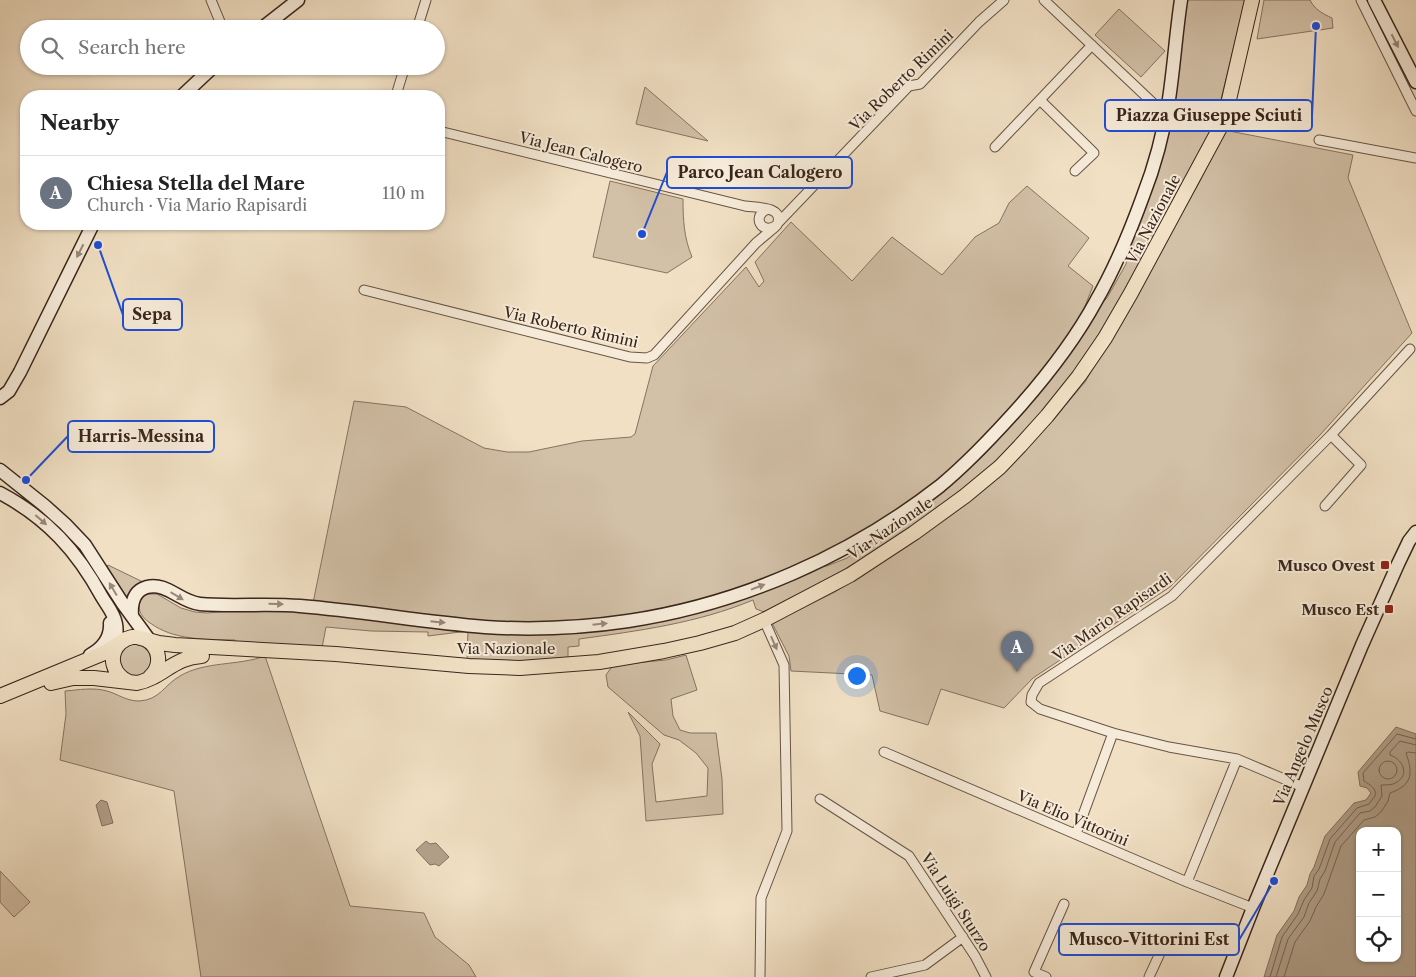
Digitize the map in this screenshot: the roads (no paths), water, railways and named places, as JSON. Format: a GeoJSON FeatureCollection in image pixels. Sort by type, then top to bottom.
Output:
{"type":"FeatureCollection","features":[{"type":"Feature","properties":{"kind":"main road","name":"Via Nazionale"},"geometry":{"type":"LineString","coordinates":[[263,650],[469,666],[520,668],[598,662],[682,647],[735,633],[764,620],[850,574],[922,528],[1000,467],[1048,416],[1105,338],[1222,124],[1252,0]]}},
{"type":"Feature","properties":{"kind":"main road"},"geometry":{"type":"LineString","coordinates":[[2,695],[116,648],[132,637],[147,638],[159,643],[187,646],[263,650]]}},
{"type":"Feature","properties":{"kind":"main road"},"geometry":{"type":"LineString","coordinates":[[147,638],[157,650],[158,662],[157,668],[150,678]]}},
{"type":"Feature","properties":{"kind":"main road"},"geometry":{"type":"LineString","coordinates":[[116,648],[113,663],[118,675],[130,682]]}},
{"type":"Feature","properties":{"kind":"main road"},"geometry":{"type":"LineString","coordinates":[[2,695],[73,678],[94,678],[137,683],[191,656],[263,650]]}},
{"type":"Feature","properties":{"kind":"main road"},"geometry":{"type":"LineString","coordinates":[[94,678],[127,691],[145,691],[181,663],[202,656]]}},
{"type":"Feature","properties":{"kind":"street"},"geometry":{"type":"LineString","coordinates":[[211,0],[219,20]]}},
{"type":"Feature","properties":{"kind":"street"},"geometry":{"type":"LineString","coordinates":[[272,20],[298,0]]}},
{"type":"Feature","properties":{"kind":"street"},"geometry":{"type":"LineString","coordinates":[[420,20],[426,0]]}},
{"type":"Feature","properties":{"kind":"street","name":"Via Roberto Rimini"},"geometry":{"type":"LineString","coordinates":[[364,290],[630,357],[647,358],[654,355],[756,243],[777,225],[909,86],[920,84],[979,22],[1004,0]]}},
{"type":"Feature","properties":{"kind":"street"},"geometry":{"type":"LineString","coordinates":[[1044,0],[1153,103]]}},
{"type":"Feature","properties":{"kind":"street"},"geometry":{"type":"LineString","coordinates":[[132,616],[131,605],[137,593],[140,590],[160,586],[179,598],[195,604],[296,605],[486,627],[552,628],[595,625],[673,612],[735,595],[817,563],[866,537],[942,484],[980,449],[1035,389],[1057,360],[1096,301],[1125,242],[1144,195],[1152,168],[1168,103],[1181,0]]}},
{"type":"Feature","properties":{"kind":"street"},"geometry":{"type":"LineString","coordinates":[[1361,0],[1416,110]]}},
{"type":"Feature","properties":{"kind":"street"},"geometry":{"type":"LineString","coordinates":[[1374,0],[1416,82]]}},
{"type":"Feature","properties":{"kind":"street"},"geometry":{"type":"LineString","coordinates":[[995,147],[1092,46]]}},
{"type":"Feature","properties":{"kind":"street"},"geometry":{"type":"LineString","coordinates":[[188,90],[204,75]]}},
{"type":"Feature","properties":{"kind":"street"},"geometry":{"type":"LineString","coordinates":[[398,90],[402,75]]}},
{"type":"Feature","properties":{"kind":"street"},"geometry":{"type":"LineString","coordinates":[[1040,100],[1094,153],[1075,171]]}},
{"type":"Feature","properties":{"kind":"street","name":"Via Jean Calogero"},"geometry":{"type":"LineString","coordinates":[[445,132],[745,206],[771,209]]}},
{"type":"Feature","properties":{"kind":"street"},"geometry":{"type":"LineString","coordinates":[[1318,140],[1416,158]]}},
{"type":"Feature","properties":{"kind":"street"},"geometry":{"type":"LineString","coordinates":[[756,243],[761,232],[760,215],[763,211],[787,207],[797,202]]}},
{"type":"Feature","properties":{"kind":"street"},"geometry":{"type":"LineString","coordinates":[[745,206],[765,228],[770,229],[777,225],[779,218],[778,213],[771,209]]}},
{"type":"Feature","properties":{"kind":"street"},"geometry":{"type":"LineString","coordinates":[[0,403],[44,324],[91,230]]}},
{"type":"Feature","properties":{"kind":"street","name":"Via Mario Rapisardi"},"geometry":{"type":"LineString","coordinates":[[1304,787],[1237,760],[1168,747],[1113,733],[1040,709],[1031,702],[1032,695],[1039,684],[1172,596],[1330,435],[1410,349]]}},
{"type":"Feature","properties":{"kind":"street"},"geometry":{"type":"LineString","coordinates":[[1325,506],[1361,465],[1330,435]]}},
{"type":"Feature","properties":{"kind":"street"},"geometry":{"type":"LineString","coordinates":[[0,470],[45,506],[85,545],[147,638]]}},
{"type":"Feature","properties":{"kind":"street"},"geometry":{"type":"LineString","coordinates":[[0,493],[20,504],[55,532],[78,558],[112,610],[117,626],[116,648]]}},
{"type":"Feature","properties":{"kind":"street","name":"Via Angelo Musco"},"geometry":{"type":"LineString","coordinates":[[1226,977],[1253,908],[1398,564],[1408,541],[1416,532]]}},
{"type":"Feature","properties":{"kind":"street"},"geometry":{"type":"LineString","coordinates":[[60,672],[97,651],[104,644],[110,628],[105,601]]}},
{"type":"Feature","properties":{"kind":"street"},"geometry":{"type":"LineString","coordinates":[[760,977],[761,898],[787,831],[784,665],[764,620]]}},
{"type":"Feature","properties":{"kind":"street"},"geometry":{"type":"LineString","coordinates":[[1076,834],[1113,733]]}},
{"type":"Feature","properties":{"kind":"street","name":"Via Elio Vittorini"},"geometry":{"type":"LineString","coordinates":[[884,752],[1187,882],[1253,908]]}},
{"type":"Feature","properties":{"kind":"street"},"geometry":{"type":"LineString","coordinates":[[1187,882],[1237,760]]}},
{"type":"Feature","properties":{"kind":"street","name":"Via Luigi Sturzo"},"geometry":{"type":"LineString","coordinates":[[820,799],[910,856],[986,977]]}},
{"type":"Feature","properties":{"kind":"street"},"geometry":{"type":"LineString","coordinates":[[1046,977],[1031,975],[1064,904]]}},
{"type":"Feature","properties":{"kind":"street"},"geometry":{"type":"LineString","coordinates":[[871,977],[925,965],[962,937]]}},
{"type":"Feature","properties":{"kind":"street"},"geometry":{"type":"LineString","coordinates":[[1149,977],[1160,950]]}},
{"type":"Feature","properties":{"kind":"water"},"geometry":{"type":"Polygon","coordinates":[[[1396,727],[1416,734],[1416,977],[1264,977],[1277,935],[1294,911],[1299,897],[1307,885],[1325,836],[1354,803],[1366,800],[1371,793],[1367,788],[1360,786],[1358,772],[1396,727]]]}},
{"type":"Feature","properties":{"kind":"water"},"geometry":{"type":"Polygon","coordinates":[[[101,800],[107,802],[113,823],[102,826],[96,805],[101,800]]]}},
{"type":"Feature","properties":{"kind":"water"},"geometry":{"type":"Polygon","coordinates":[[[426,841],[430,844],[436,843],[449,857],[439,866],[435,864],[430,865],[416,850],[426,841]]]}},
{"type":"Feature","properties":{"kind":"place","name":"Piazza Giuseppe Sciuti"},"geometry":{"type":"Point","coordinates":[1316,26]}},
{"type":"Feature","properties":{"kind":"place","name":"Parco Jean Calogero"},"geometry":{"type":"Point","coordinates":[642,234]}},
{"type":"Feature","properties":{"kind":"place","name":"Sepa"},"geometry":{"type":"Point","coordinates":[98,245]}},
{"type":"Feature","properties":{"kind":"place","name":"Harris-Messina"},"geometry":{"type":"Point","coordinates":[26,480]}},
{"type":"Feature","properties":{"kind":"place","name":"Musco Ovest"},"geometry":{"type":"Point","coordinates":[1385,565]}},
{"type":"Feature","properties":{"kind":"place","name":"Musco Est"},"geometry":{"type":"Point","coordinates":[1389,609]}},
{"type":"Feature","properties":{"kind":"place","name":"Chiesa Stella del Mare"},"geometry":{"type":"Point","coordinates":[1017,672]}},
{"type":"Feature","properties":{"kind":"place","name":"Musco-Vittorini Est"},"geometry":{"type":"Point","coordinates":[1274,881]}}]}
